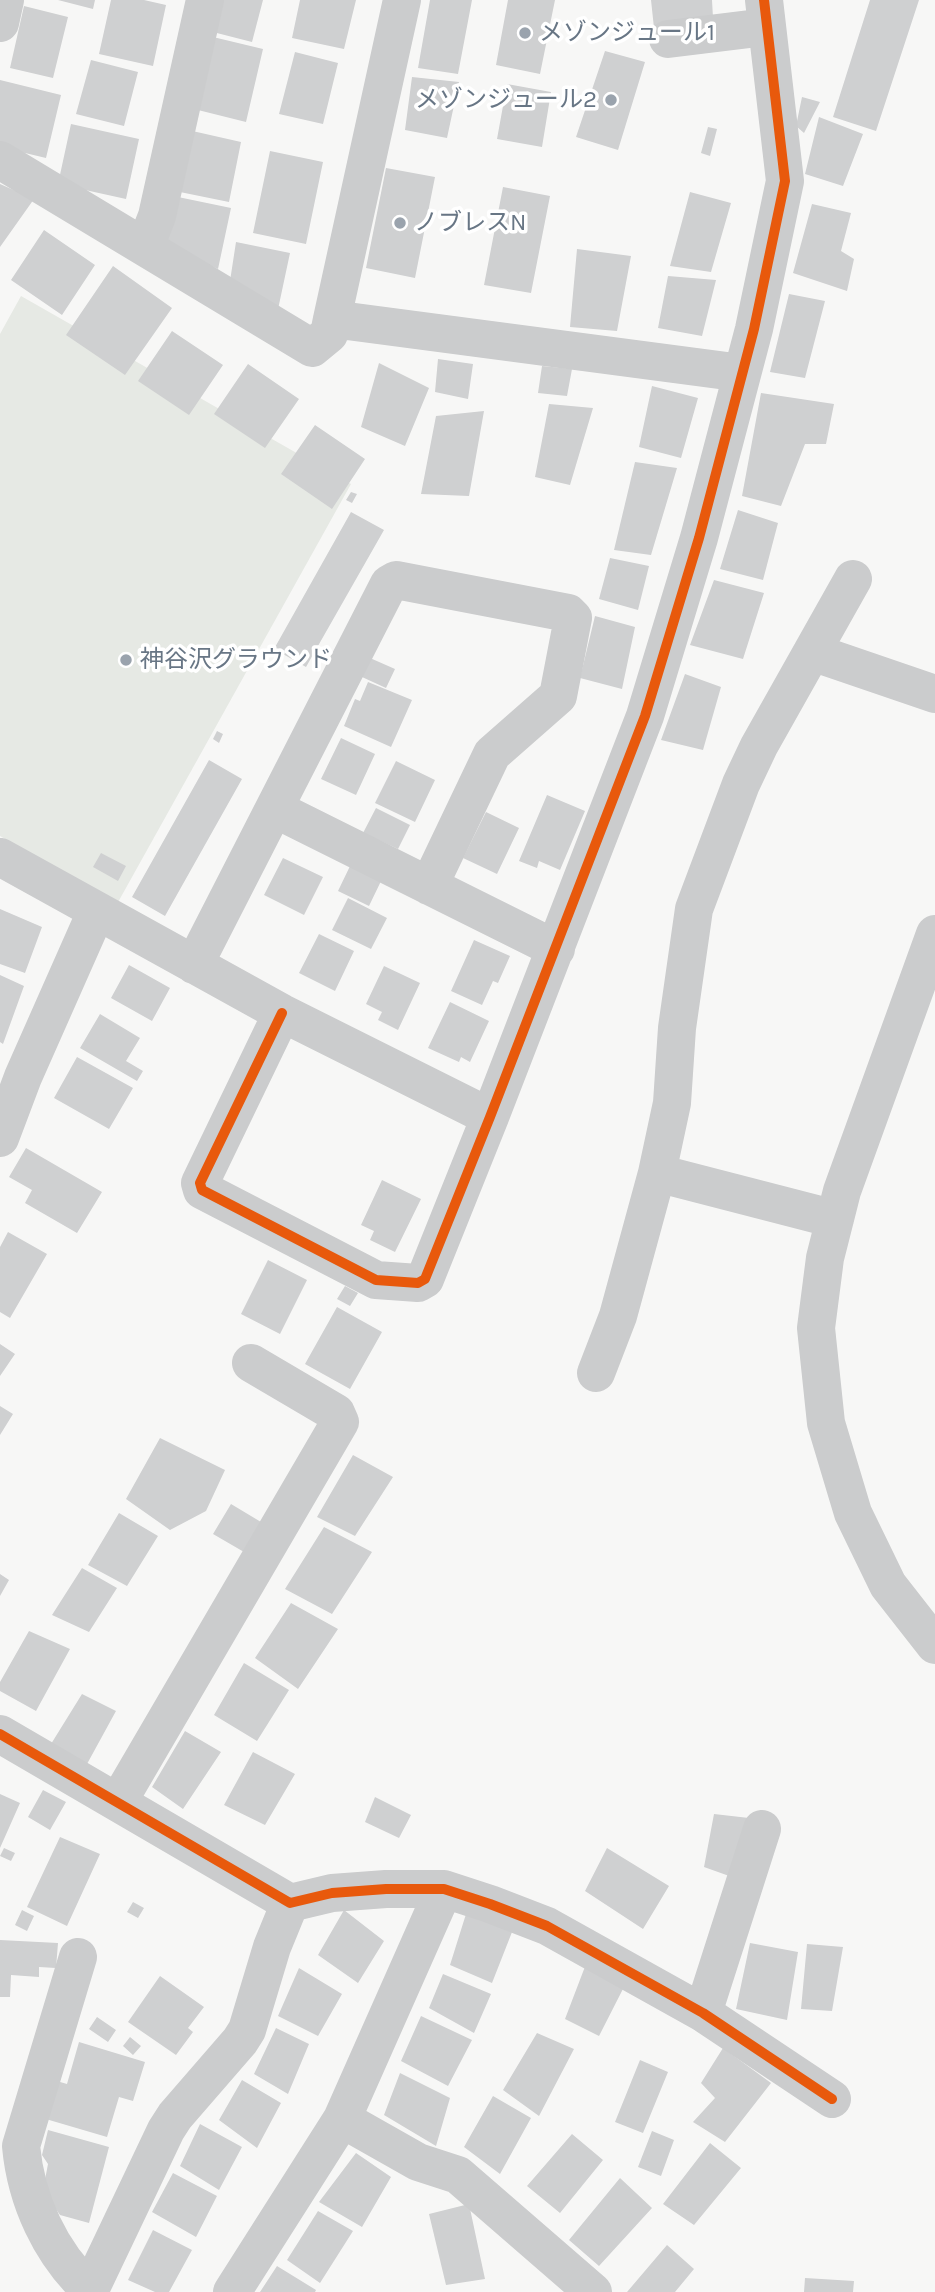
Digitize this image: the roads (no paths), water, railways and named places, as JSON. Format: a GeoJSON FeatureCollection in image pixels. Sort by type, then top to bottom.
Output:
{"type":"FeatureCollection","features":[{"type":"Feature","properties":{"kind":"street"},"geometry":{"type":"LineString","coordinates":[[0,23],[5,0]]}},
{"type":"Feature","properties":{"kind":"street"},"geometry":{"type":"LineString","coordinates":[[145,247],[157,216],[205,0]]}},
{"type":"Feature","properties":{"kind":"street"},"geometry":{"type":"LineString","coordinates":[[0,160],[312,348],[329,334],[402,0]]}},
{"type":"Feature","properties":{"kind":"street"},"geometry":{"type":"LineString","coordinates":[[282,1013],[200,1182],[202,1190],[376,1280],[418,1283],[425,1279],[490,1117],[645,716],[699,538],[754,329],[785,181],[765,14],[668,39]]}},
{"type":"Feature","properties":{"kind":"street"},"geometry":{"type":"LineString","coordinates":[[332,319],[742,373]]}},
{"type":"Feature","properties":{"kind":"street"},"geometry":{"type":"LineString","coordinates":[[596,1373],[618,1316],[657,1173],[672,1103],[677,1028],[694,909],[741,784],[759,746],[853,579]]}},
{"type":"Feature","properties":{"kind":"street"},"geometry":{"type":"LineString","coordinates":[[194,965],[389,584],[396,580],[568,612],[573,618],[558,696],[492,754],[429,886]]}},
{"type":"Feature","properties":{"kind":"street"},"geometry":{"type":"LineString","coordinates":[[812,652],[935,694]]}},
{"type":"Feature","properties":{"kind":"street"},"geometry":{"type":"LineString","coordinates":[[275,809],[556,949]]}},
{"type":"Feature","properties":{"kind":"street"},"geometry":{"type":"LineString","coordinates":[[0,857],[282,1013],[490,1117]]}},
{"type":"Feature","properties":{"kind":"street"},"geometry":{"type":"LineString","coordinates":[[0,1138],[23,1077],[96,912]]}},
{"type":"Feature","properties":{"kind":"street"},"geometry":{"type":"LineString","coordinates":[[935,934],[842,1191],[825,1258],[816,1328],[826,1423],[853,1513],[888,1585],[935,1645]]}},
{"type":"Feature","properties":{"kind":"street"},"geometry":{"type":"LineString","coordinates":[[657,1173],[835,1219]]}},
{"type":"Feature","properties":{"kind":"street"},"geometry":{"type":"LineString","coordinates":[[118,1802],[340,1422],[336,1413],[251,1363]]}},
{"type":"Feature","properties":{"kind":"street"},"geometry":{"type":"LineString","coordinates":[[0,1734],[290,1903],[332,1893],[444,1889],[547,1926],[703,2013],[832,2099]]}},
{"type":"Feature","properties":{"kind":"street"},"geometry":{"type":"LineString","coordinates":[[703,2013],[762,1829]]}},
{"type":"Feature","properties":{"kind":"street"},"geometry":{"type":"LineString","coordinates":[[232,2292],[342,2119],[444,1889]]}},
{"type":"Feature","properties":{"kind":"street"},"geometry":{"type":"LineString","coordinates":[[78,1957],[10,2137],[47,2233],[61,2257],[90,2291],[166,2130],[247,2030],[272,1947],[290,1903]]}},
{"type":"Feature","properties":{"kind":"street"},"geometry":{"type":"LineString","coordinates":[[342,2119],[418,2162],[458,2175],[593,2292]]}},
{"type":"Feature","properties":{"kind":"place","name":"メゾンジュール1"},"geometry":{"type":"Point","coordinates":[525,33]}},
{"type":"Feature","properties":{"kind":"place","name":"メゾンジュール2"},"geometry":{"type":"Point","coordinates":[611,100]}},
{"type":"Feature","properties":{"kind":"place","name":"ノブレスN"},"geometry":{"type":"Point","coordinates":[400,223]}},
{"type":"Feature","properties":{"kind":"place","name":"神谷沢グラウンド"},"geometry":{"type":"Point","coordinates":[126,660]}}]}
